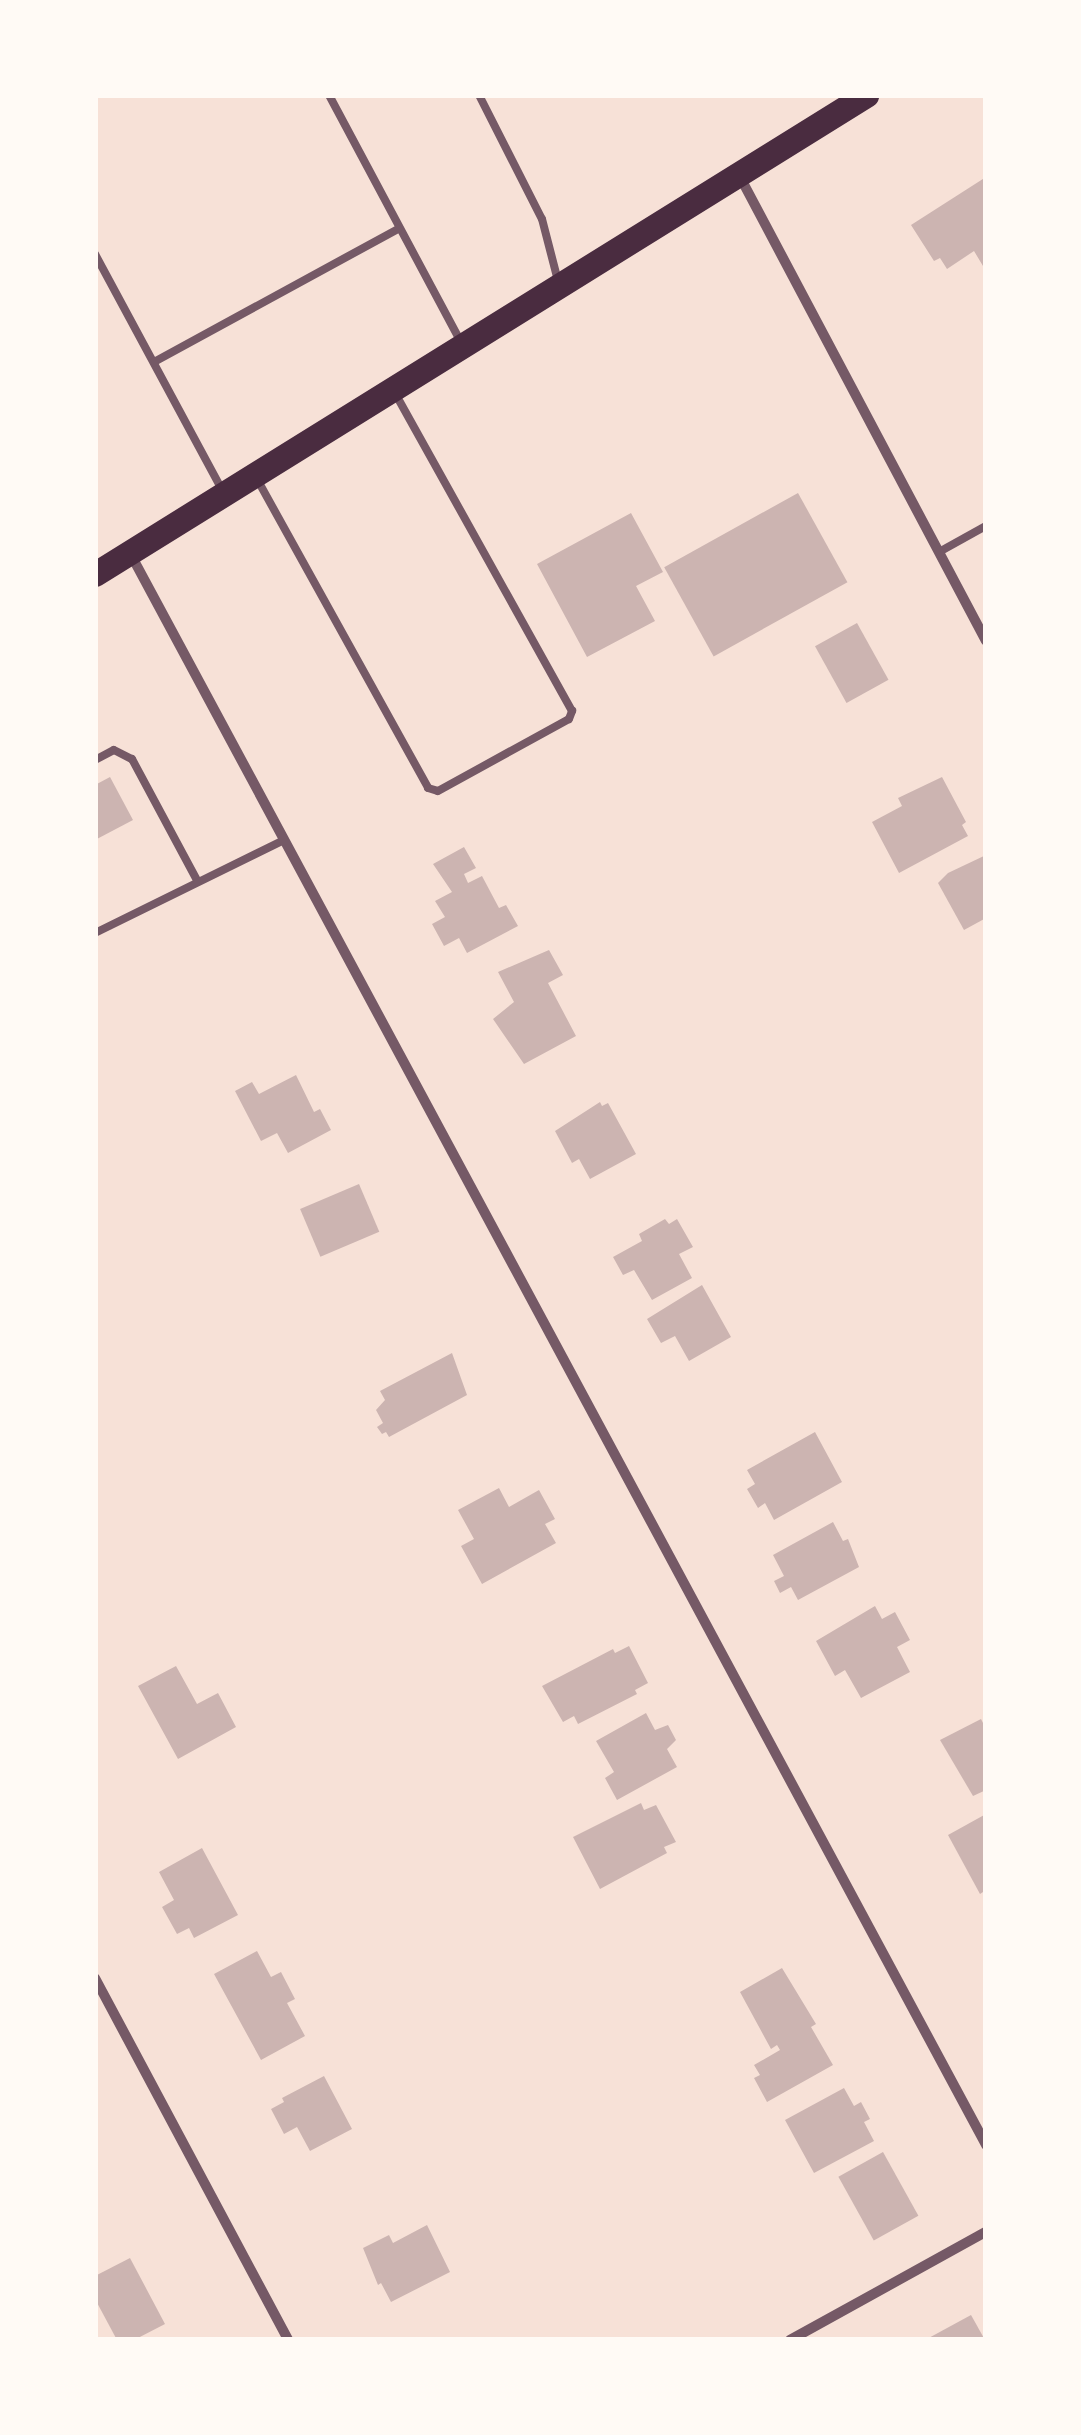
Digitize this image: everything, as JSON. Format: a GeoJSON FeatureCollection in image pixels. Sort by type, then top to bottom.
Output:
{"type":"FeatureCollection","features":[{"type":"Feature","properties":{"kind":"main road"},"geometry":{"type":"LineString","coordinates":[[95,574],[866,95]]}},
{"type":"Feature","properties":{"kind":"street"},"geometry":{"type":"LineString","coordinates":[[738,174],[986,641]]}},
{"type":"Feature","properties":{"kind":"street"},"geometry":{"type":"LineString","coordinates":[[130,552],[986,2146]]}},
{"type":"Feature","properties":{"kind":"street"},"geometry":{"type":"LineString","coordinates":[[95,1978],[288,2340]]}},
{"type":"Feature","properties":{"kind":"street"},"geometry":{"type":"LineString","coordinates":[[790,2340],[986,2232]]}},
{"type":"Feature","properties":{"kind":"lane"},"geometry":{"type":"LineString","coordinates":[[329,95],[463,346]]}},
{"type":"Feature","properties":{"kind":"lane"},"geometry":{"type":"LineString","coordinates":[[479,95],[542,219],[559,286]]}},
{"type":"Feature","properties":{"kind":"lane"},"geometry":{"type":"LineString","coordinates":[[154,362],[398,229]]}},
{"type":"Feature","properties":{"kind":"lane"},"geometry":{"type":"LineString","coordinates":[[95,254],[224,494]]}},
{"type":"Feature","properties":{"kind":"lane"},"geometry":{"type":"LineString","coordinates":[[255,474],[428,788],[438,791],[570,720],[572,711],[392,389]]}},
{"type":"Feature","properties":{"kind":"lane"},"geometry":{"type":"LineString","coordinates":[[939,552],[986,526]]}},
{"type":"Feature","properties":{"kind":"lane"},"geometry":{"type":"LineString","coordinates":[[95,760],[114,750],[132,759],[197,880]]}},
{"type":"Feature","properties":{"kind":"lane"},"geometry":{"type":"LineString","coordinates":[[95,933],[284,840]]}},
{"type":"Feature","properties":{"kind":"building"},"geometry":{"type":"Polygon","coordinates":[[[986,177],[986,271],[974,251],[947,269],[940,258],[934,261],[911,225],[986,177]]]}},
{"type":"Feature","properties":{"kind":"building"},"geometry":{"type":"Polygon","coordinates":[[[798,493],[847,582],[714,656],[664,567],[798,493]]]}},
{"type":"Feature","properties":{"kind":"building"},"geometry":{"type":"Polygon","coordinates":[[[631,513],[663,572],[636,586],[655,621],[587,657],[537,564],[631,513]]]}},
{"type":"Feature","properties":{"kind":"building"},"geometry":{"type":"Polygon","coordinates":[[[857,623],[889,680],[847,703],[815,646],[857,623]]]}},
{"type":"Feature","properties":{"kind":"building"},"geometry":{"type":"Polygon","coordinates":[[[110,777],[133,820],[95,840],[95,785],[110,777]]]}},
{"type":"Feature","properties":{"kind":"building"},"geometry":{"type":"Polygon","coordinates":[[[942,777],[966,822],[962,825],[968,836],[899,873],[872,822],[902,806],[898,798],[942,777]]]}},
{"type":"Feature","properties":{"kind":"building"},"geometry":{"type":"Polygon","coordinates":[[[464,847],[476,868],[464,874],[468,883],[482,876],[499,908],[506,905],[518,926],[467,953],[459,938],[444,946],[432,924],[445,917],[435,901],[452,892],[433,864],[464,847]]]}},
{"type":"Feature","properties":{"kind":"building"},"geometry":{"type":"Polygon","coordinates":[[[986,855],[986,918],[964,930],[938,883],[948,873],[986,855]]]}},
{"type":"Feature","properties":{"kind":"building"},"geometry":{"type":"Polygon","coordinates":[[[549,950],[563,975],[548,983],[576,1036],[524,1064],[493,1019],[514,1002],[498,972],[549,950]]]}},
{"type":"Feature","properties":{"kind":"building"},"geometry":{"type":"Polygon","coordinates":[[[296,1075],[314,1112],[320,1109],[331,1130],[288,1153],[277,1133],[261,1141],[235,1091],[252,1082],[259,1094],[296,1075]]]}},
{"type":"Feature","properties":{"kind":"building"},"geometry":{"type":"Polygon","coordinates":[[[600,1102],[602,1106],[608,1103],[636,1154],[590,1179],[579,1159],[572,1163],[555,1131],[600,1102]]]}},
{"type":"Feature","properties":{"kind":"building"},"geometry":{"type":"Polygon","coordinates":[[[359,1184],[379,1232],[320,1257],[300,1209],[359,1184]]]}},
{"type":"Feature","properties":{"kind":"building"},"geometry":{"type":"Polygon","coordinates":[[[665,1219],[669,1224],[677,1219],[693,1247],[679,1254],[692,1278],[652,1300],[634,1270],[623,1275],[613,1257],[642,1241],[639,1234],[665,1219]]]}},
{"type":"Feature","properties":{"kind":"building"},"geometry":{"type":"Polygon","coordinates":[[[702,1285],[731,1337],[689,1361],[675,1336],[661,1343],[647,1319],[702,1285]]]}},
{"type":"Feature","properties":{"kind":"building"},"geometry":{"type":"Polygon","coordinates":[[[452,1353],[467,1395],[389,1437],[386,1432],[382,1434],[377,1427],[383,1423],[376,1410],[385,1400],[380,1391],[452,1353]]]}},
{"type":"Feature","properties":{"kind":"building"},"geometry":{"type":"Polygon","coordinates":[[[815,1432],[842,1482],[774,1520],[765,1503],[758,1508],[747,1489],[755,1484],[747,1470],[815,1432]]]}},
{"type":"Feature","properties":{"kind":"building"},"geometry":{"type":"Polygon","coordinates":[[[499,1488],[509,1507],[539,1490],[555,1519],[545,1524],[556,1543],[482,1584],[461,1546],[474,1539],[458,1510],[499,1488]]]}},
{"type":"Feature","properties":{"kind":"building"},"geometry":{"type":"Polygon","coordinates":[[[833,1522],[843,1541],[848,1539],[859,1567],[798,1600],[791,1587],[780,1593],[774,1581],[784,1576],[773,1555],[833,1522]]]}},
{"type":"Feature","properties":{"kind":"building"},"geometry":{"type":"Polygon","coordinates":[[[875,1606],[882,1619],[895,1612],[910,1640],[897,1647],[910,1672],[861,1698],[845,1670],[835,1676],[816,1641],[875,1606]]]}},
{"type":"Feature","properties":{"kind":"building"},"geometry":{"type":"Polygon","coordinates":[[[629,1646],[648,1683],[635,1690],[637,1694],[578,1724],[574,1716],[563,1722],[542,1686],[613,1649],[615,1653],[629,1646]]]}},
{"type":"Feature","properties":{"kind":"building"},"geometry":{"type":"Polygon","coordinates":[[[176,1666],[197,1704],[218,1693],[236,1727],[178,1759],[138,1686],[176,1666]]]}},
{"type":"Feature","properties":{"kind":"building"},"geometry":{"type":"Polygon","coordinates":[[[646,1713],[655,1730],[668,1725],[676,1740],[667,1749],[677,1767],[617,1800],[605,1778],[614,1772],[596,1741],[646,1713]]]}},
{"type":"Feature","properties":{"kind":"building"},"geometry":{"type":"Polygon","coordinates":[[[981,1719],[986,1729],[986,1790],[973,1796],[940,1740],[981,1719]]]}},
{"type":"Feature","properties":{"kind":"building"},"geometry":{"type":"Polygon","coordinates":[[[641,1803],[644,1810],[656,1805],[676,1842],[664,1847],[667,1853],[600,1889],[573,1837],[641,1803]]]}},
{"type":"Feature","properties":{"kind":"building"},"geometry":{"type":"Polygon","coordinates":[[[986,1814],[986,1890],[980,1894],[948,1835],[986,1814]]]}},
{"type":"Feature","properties":{"kind":"building"},"geometry":{"type":"Polygon","coordinates":[[[202,1848],[238,1915],[194,1938],[189,1928],[177,1934],[162,1907],[174,1900],[159,1872],[202,1848]]]}},
{"type":"Feature","properties":{"kind":"building"},"geometry":{"type":"Polygon","coordinates":[[[257,1951],[271,1977],[281,1972],[295,1999],[287,2003],[305,2036],[261,2060],[214,1974],[257,1951]]]}},
{"type":"Feature","properties":{"kind":"building"},"geometry":{"type":"Polygon","coordinates":[[[782,1968],[816,2024],[811,2027],[833,2065],[767,2102],[754,2078],[760,2075],[754,2065],[780,2050],[777,2045],[771,2049],[740,1992],[782,1968]]]}},
{"type":"Feature","properties":{"kind":"building"},"geometry":{"type":"Polygon","coordinates":[[[324,2076],[352,2129],[310,2151],[297,2127],[284,2134],[271,2109],[284,2102],[282,2098],[324,2076]]]}},
{"type":"Feature","properties":{"kind":"building"},"geometry":{"type":"Polygon","coordinates":[[[844,2088],[854,2106],[861,2102],[870,2119],[864,2122],[874,2141],[814,2173],[785,2120],[844,2088]]]}},
{"type":"Feature","properties":{"kind":"building"},"geometry":{"type":"Polygon","coordinates":[[[883,2152],[918,2216],[874,2241],[838,2177],[883,2152]]]}},
{"type":"Feature","properties":{"kind":"building"},"geometry":{"type":"Polygon","coordinates":[[[427,2225],[450,2272],[391,2302],[381,2283],[378,2285],[363,2248],[389,2235],[393,2243],[427,2225]]]}},
{"type":"Feature","properties":{"kind":"building"},"geometry":{"type":"Polygon","coordinates":[[[130,2258],[165,2324],[134,2340],[117,2340],[95,2299],[95,2276],[130,2258]]]}},
{"type":"Feature","properties":{"kind":"building"},"geometry":{"type":"Polygon","coordinates":[[[971,2315],[985,2340],[925,2340],[971,2315]]]}}]}
